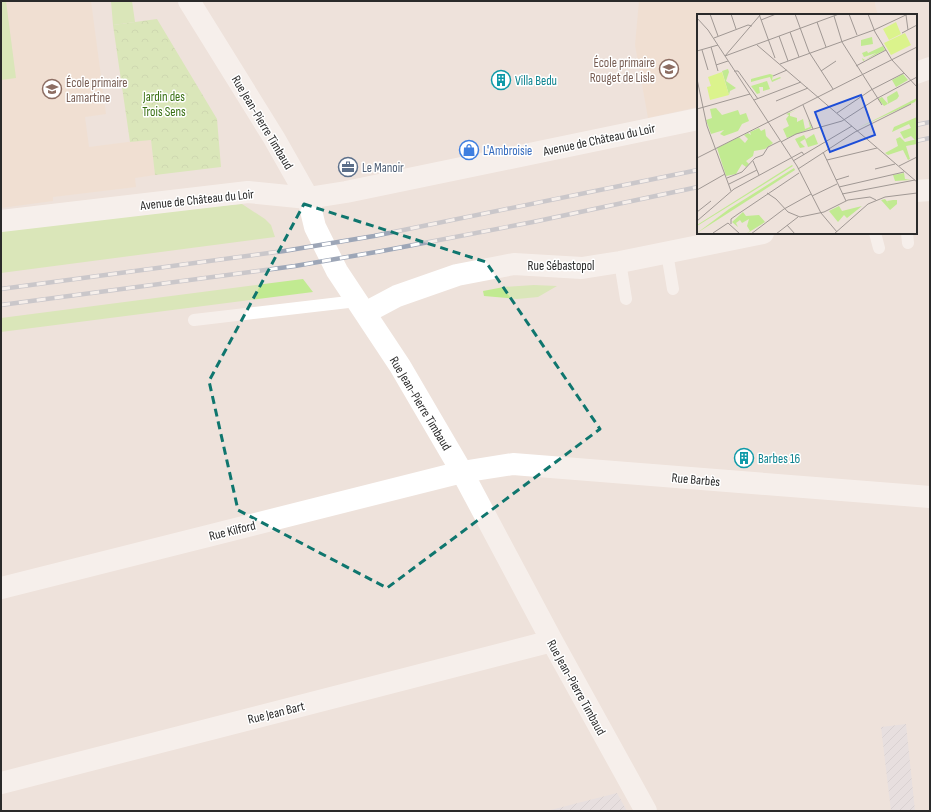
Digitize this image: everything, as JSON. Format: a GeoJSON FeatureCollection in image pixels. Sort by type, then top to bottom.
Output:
{"type":"FeatureCollection","features":[{"type":"Feature","properties":{"kind":"street","name":"Rue Jean-Pierre Timbaud"},"geometry":{"type":"LineString","coordinates":[[189,1],[274,138],[308,198],[315,227],[337,271],[400,366],[462,472],[552,641],[646,811]]}},
{"type":"Feature","properties":{"kind":"street"},"geometry":{"type":"LineString","coordinates":[[917,73],[930,68]]}},
{"type":"Feature","properties":{"kind":"street","name":"Avenue de Château du Loir"},"geometry":{"type":"LineString","coordinates":[[1,221],[248,192],[308,198],[346,192],[697,119]]}},
{"type":"Feature","properties":{"kind":"street"},"geometry":{"type":"LineString","coordinates":[[917,191],[930,190]]}},
{"type":"Feature","properties":{"kind":"street","name":"Rue Sébastopol"},"geometry":{"type":"LineString","coordinates":[[361,307],[464,274],[514,264],[582,268],[667,253],[758,234]]}},
{"type":"Feature","properties":{"kind":"street","name":"Rue Barbès"},"geometry":{"type":"LineString","coordinates":[[462,472],[513,464],[930,497]]}},
{"type":"Feature","properties":{"kind":"street","name":"Rue Kilford"},"geometry":{"type":"LineString","coordinates":[[1,588],[462,472]]}},
{"type":"Feature","properties":{"kind":"street","name":"Rue Jean Bart"},"geometry":{"type":"LineString","coordinates":[[1,783],[552,641]]}},
{"type":"Feature","properties":{"kind":"lane"},"geometry":{"type":"LineString","coordinates":[[876,234],[879,248]]}},
{"type":"Feature","properties":{"kind":"lane"},"geometry":{"type":"LineString","coordinates":[[667,253],[673,289]]}},
{"type":"Feature","properties":{"kind":"lane"},"geometry":{"type":"LineString","coordinates":[[620,262],[626,299]]}},
{"type":"Feature","properties":{"kind":"lane"},"geometry":{"type":"LineString","coordinates":[[194,320],[361,307]]}},
{"type":"Feature","properties":{"kind":"highlighted area"},"geometry":{"type":"Polygon","coordinates":[[[304,204],[486,262],[600,429],[387,588],[238,510],[209,381],[304,204]]]}},
{"type":"Feature","properties":{"kind":"shaded area","name":"École primaire Lamartine"},"geometry":{"type":"Polygon","coordinates":[[[1,1],[91,1],[106,114],[85,117],[89,147],[151,139],[155,175],[135,178],[136,187],[53,197],[53,201],[1,208],[1,1]]]}},
{"type":"Feature","properties":{"kind":"shaded area","name":"École primaire Rouget de Lisle"},"geometry":{"type":"Polygon","coordinates":[[[639,1],[875,1],[878,14],[697,14],[697,107],[648,118],[635,45],[639,1]]]}},
{"type":"Feature","properties":{"kind":"shaded area"},"geometry":{"type":"Polygon","coordinates":[[[906,724],[915,811],[891,811],[881,727],[906,724]]]}},
{"type":"Feature","properties":{"kind":"shaded area"},"geometry":{"type":"Polygon","coordinates":[[[617,793],[627,811],[547,811],[570,805],[617,793]]]}},
{"type":"Feature","properties":{"kind":"green space"},"geometry":{"type":"Polygon","coordinates":[[[1,1],[6,1],[16,78],[1,80],[1,1]]]}},
{"type":"Feature","properties":{"kind":"green space"},"geometry":{"type":"Polygon","coordinates":[[[111,1],[132,1],[135,22],[113,25],[111,1]]]}},
{"type":"Feature","properties":{"kind":"green space","name":"Jardin des Trois Sens"},"geometry":{"type":"Polygon","coordinates":[[[157,19],[217,119],[221,167],[155,175],[151,140],[130,142],[113,25],[157,19]]]}},
{"type":"Feature","properties":{"kind":"green space"},"geometry":{"type":"Polygon","coordinates":[[[242,204],[265,219],[271,225],[275,237],[1,273],[1,230],[157,211],[242,204]]]}},
{"type":"Feature","properties":{"kind":"green space"},"geometry":{"type":"Polygon","coordinates":[[[303,279],[313,292],[1,332],[1,318],[303,279]]]}},
{"type":"Feature","properties":{"kind":"green space"},"geometry":{"type":"Polygon","coordinates":[[[534,285],[557,286],[538,297],[517,299],[484,296],[483,291],[504,287],[534,285]]]}},
{"type":"Feature","properties":{"kind":"railway"},"geometry":{"type":"LineString","coordinates":[[917,125],[930,122]]}},
{"type":"Feature","properties":{"kind":"railway"},"geometry":{"type":"LineString","coordinates":[[917,141],[930,138]]}},
{"type":"Feature","properties":{"kind":"railway"},"geometry":{"type":"LineString","coordinates":[[1,289],[284,251],[374,236],[697,170]]}},
{"type":"Feature","properties":{"kind":"railway"},"geometry":{"type":"LineString","coordinates":[[1,305],[295,266],[533,222],[697,187]]}},
{"type":"Feature","properties":{"kind":"place","name":"École primaire Rouget de Lisle"},"geometry":{"type":"Point","coordinates":[669,69]}},
{"type":"Feature","properties":{"kind":"place","name":"Villa Bedu"},"geometry":{"type":"Point","coordinates":[501,80]}},
{"type":"Feature","properties":{"kind":"place","name":"École primaire Lamartine"},"geometry":{"type":"Point","coordinates":[52,89]}},
{"type":"Feature","properties":{"kind":"place","name":"L'Ambroisie"},"geometry":{"type":"Point","coordinates":[469,150]}},
{"type":"Feature","properties":{"kind":"place","name":"Le Manoir"},"geometry":{"type":"Point","coordinates":[348,167]}},
{"type":"Feature","properties":{"kind":"place","name":"Barbes 16"},"geometry":{"type":"Point","coordinates":[744,458]}}]}
